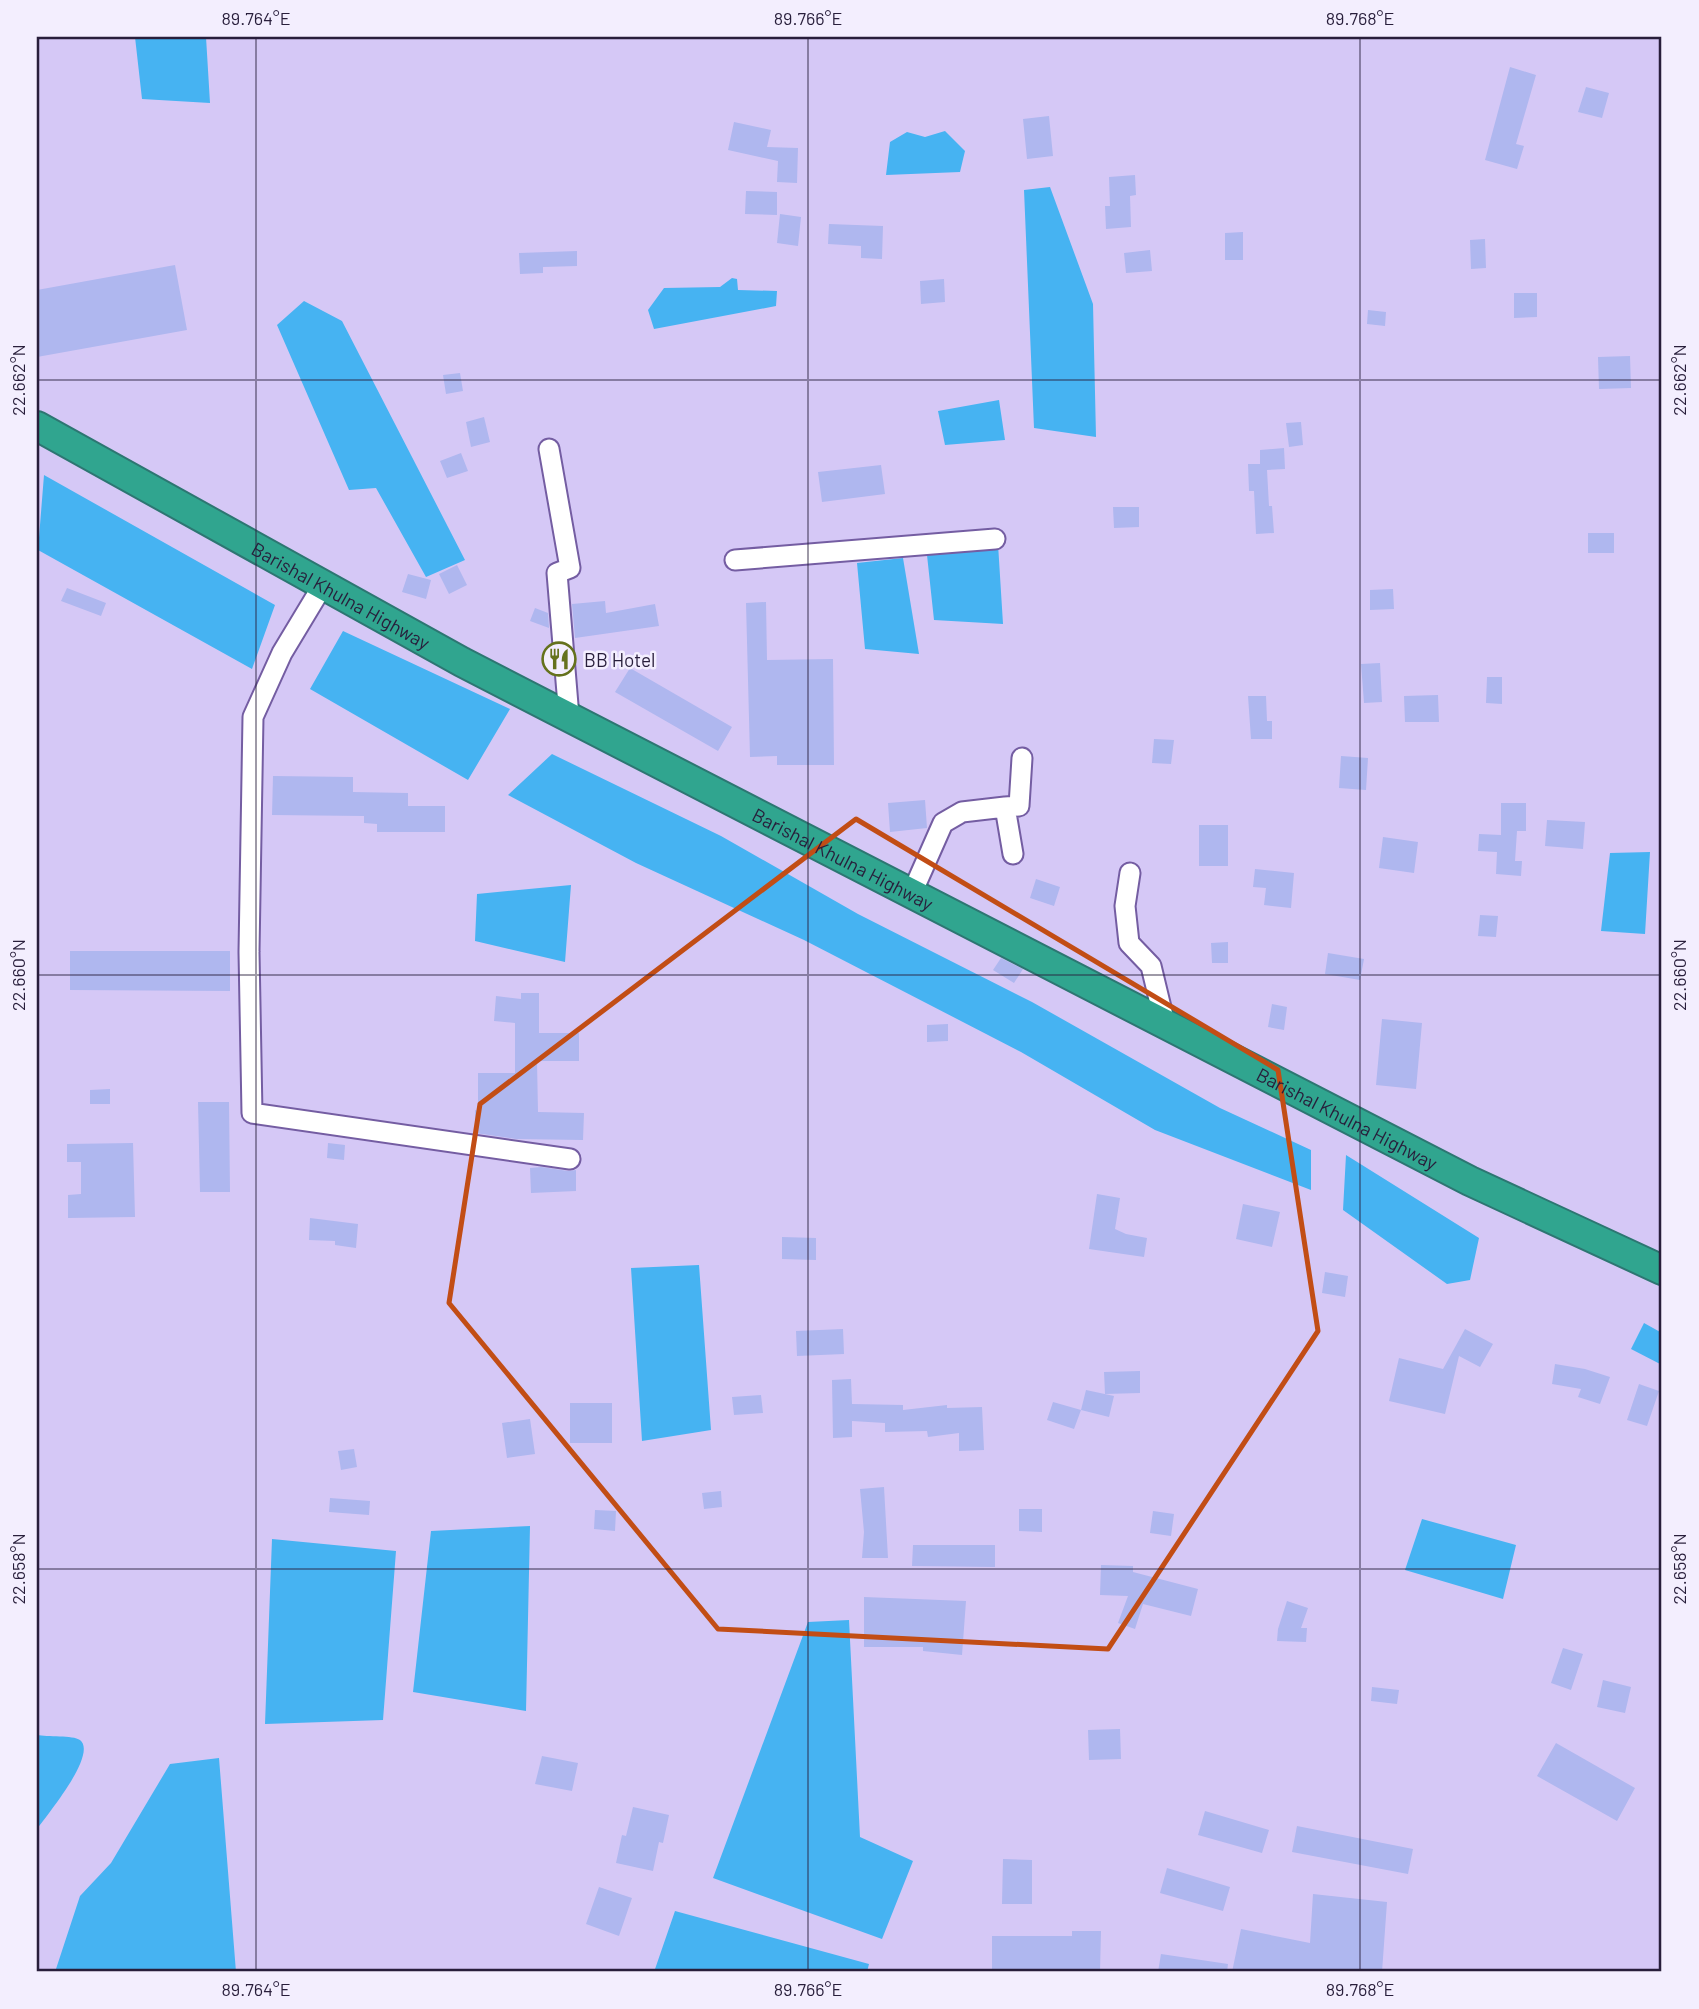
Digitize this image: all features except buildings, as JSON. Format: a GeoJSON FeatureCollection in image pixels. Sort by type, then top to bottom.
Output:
{"type":"FeatureCollection","features":[{"type":"Feature","properties":{"kind":"highway","name":"Barishal Khulna Highway"},"geometry":{"type":"LineString","coordinates":[[37,426],[462,662],[1470,1181],[1662,1270]]}},
{"type":"Feature","properties":{"kind":"street"},"geometry":{"type":"LineString","coordinates":[[549,449],[570,568],[557,573],[569,717]]}},
{"type":"Feature","properties":{"kind":"street"},"geometry":{"type":"LineString","coordinates":[[735,560],[995,539]]}},
{"type":"Feature","properties":{"kind":"street"},"geometry":{"type":"LineString","coordinates":[[323,585],[282,653],[253,716],[249,952],[252,1112],[570,1159]]}},
{"type":"Feature","properties":{"kind":"street"},"geometry":{"type":"LineString","coordinates":[[912,893],[943,823],[962,812],[1019,806],[1022,758]]}},
{"type":"Feature","properties":{"kind":"street"},"geometry":{"type":"LineString","coordinates":[[1005,807],[1013,854]]}},
{"type":"Feature","properties":{"kind":"street"},"geometry":{"type":"LineString","coordinates":[[1130,873],[1125,906],[1129,943],[1151,966],[1165,1024]]}},
{"type":"Feature","properties":{"kind":"highlighted area"},"geometry":{"type":"Polygon","coordinates":[[[856,819],[1278,1070],[1318,1331],[1108,1649],[718,1629],[449,1303],[480,1104],[856,819]]]}},
{"type":"Feature","properties":{"kind":"water"},"geometry":{"type":"Polygon","coordinates":[[[135,37],[206,37],[210,103],[142,99],[135,37]]]}},
{"type":"Feature","properties":{"kind":"water"},"geometry":{"type":"Polygon","coordinates":[[[945,131],[965,151],[960,172],[886,175],[890,142],[907,132],[925,137],[945,131]]]}},
{"type":"Feature","properties":{"kind":"water"},"geometry":{"type":"Polygon","coordinates":[[[1050,187],[1093,304],[1096,437],[1034,428],[1024,190],[1050,187]]]}},
{"type":"Feature","properties":{"kind":"water"},"geometry":{"type":"Polygon","coordinates":[[[732,278],[737,279],[738,290],[777,291],[776,306],[654,329],[648,310],[664,288],[720,287],[732,278]]]}},
{"type":"Feature","properties":{"kind":"water"},"geometry":{"type":"Polygon","coordinates":[[[304,301],[342,321],[465,560],[426,577],[376,488],[349,490],[277,325],[304,301]]]}},
{"type":"Feature","properties":{"kind":"water"},"geometry":{"type":"Polygon","coordinates":[[[999,400],[1005,440],[945,445],[938,411],[999,400]]]}},
{"type":"Feature","properties":{"kind":"water"},"geometry":{"type":"Polygon","coordinates":[[[44,475],[275,605],[252,669],[38,550],[44,475]]]}},
{"type":"Feature","properties":{"kind":"water"},"geometry":{"type":"Polygon","coordinates":[[[998,544],[1003,624],[934,620],[927,555],[998,544]]]}},
{"type":"Feature","properties":{"kind":"water"},"geometry":{"type":"Polygon","coordinates":[[[903,558],[919,654],[865,649],[857,563],[903,558]]]}},
{"type":"Feature","properties":{"kind":"water"},"geometry":{"type":"Polygon","coordinates":[[[343,631],[510,709],[468,780],[310,689],[343,631]]]}},
{"type":"Feature","properties":{"kind":"water"},"geometry":{"type":"Polygon","coordinates":[[[552,754],[721,836],[858,914],[1032,1002],[1220,1108],[1311,1150],[1311,1190],[1155,1130],[1021,1052],[804,940],[636,863],[508,795],[552,754]]]}},
{"type":"Feature","properties":{"kind":"water"},"geometry":{"type":"Polygon","coordinates":[[[1650,852],[1645,934],[1601,931],[1610,853],[1650,852]]]}},
{"type":"Feature","properties":{"kind":"water"},"geometry":{"type":"Polygon","coordinates":[[[571,885],[565,962],[475,941],[477,894],[571,885]]]}},
{"type":"Feature","properties":{"kind":"water"},"geometry":{"type":"Polygon","coordinates":[[[1346,1155],[1479,1238],[1470,1280],[1447,1284],[1343,1210],[1346,1155]]]}},
{"type":"Feature","properties":{"kind":"water"},"geometry":{"type":"Polygon","coordinates":[[[699,1265],[711,1430],[642,1441],[631,1268],[699,1265]]]}},
{"type":"Feature","properties":{"kind":"water"},"geometry":{"type":"Polygon","coordinates":[[[1644,1323],[1662,1333],[1662,1365],[1631,1349],[1644,1323]]]}},
{"type":"Feature","properties":{"kind":"water"},"geometry":{"type":"Polygon","coordinates":[[[1422,1519],[1516,1545],[1503,1599],[1405,1570],[1422,1519]]]}},
{"type":"Feature","properties":{"kind":"water"},"geometry":{"type":"Polygon","coordinates":[[[530,1526],[526,1711],[413,1692],[431,1531],[530,1526]]]}},
{"type":"Feature","properties":{"kind":"water"},"geometry":{"type":"Polygon","coordinates":[[[272,1539],[396,1551],[383,1720],[265,1724],[272,1539]]]}},
{"type":"Feature","properties":{"kind":"water"},"geometry":{"type":"Polygon","coordinates":[[[849,1620],[860,1837],[913,1861],[882,1939],[713,1878],[808,1622],[849,1620]]]}},
{"type":"Feature","properties":{"kind":"water"},"geometry":{"type":"Polygon","coordinates":[[[37,1735],[77,1738],[84,1747],[77,1771],[37,1829],[37,1735]]]}},
{"type":"Feature","properties":{"kind":"water"},"geometry":{"type":"Polygon","coordinates":[[[219,1758],[236,1972],[55,1972],[80,1896],[111,1863],[170,1764],[219,1758]]]}},
{"type":"Feature","properties":{"kind":"water"},"geometry":{"type":"Polygon","coordinates":[[[675,1911],[869,1964],[867,1972],[654,1972],[675,1911]]]}},
{"type":"Feature","properties":{"kind":"place","name":"BB Hotel"},"geometry":{"type":"Point","coordinates":[559,659]}}]}
